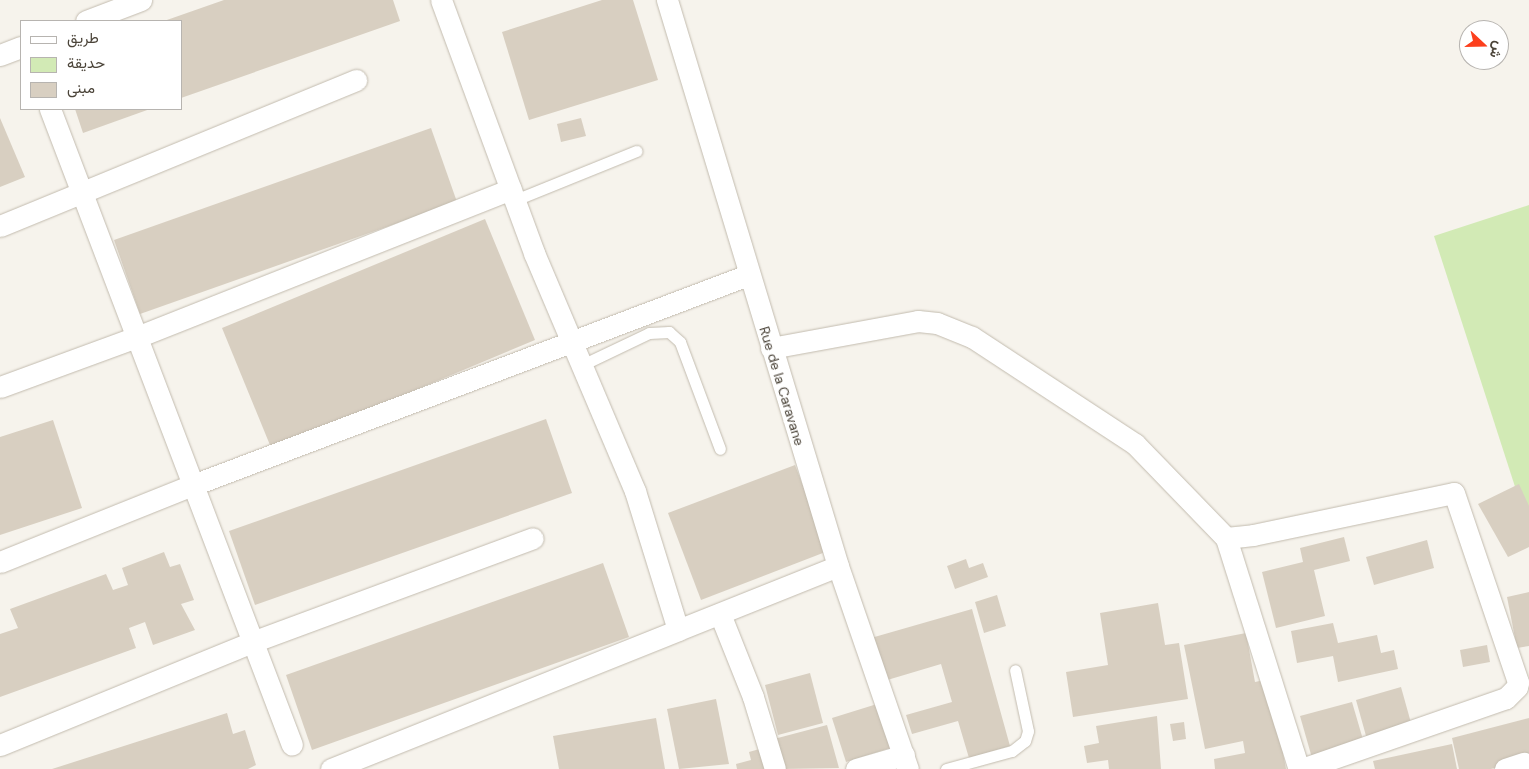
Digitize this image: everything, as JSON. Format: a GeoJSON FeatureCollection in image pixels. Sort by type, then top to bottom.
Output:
{"type":"FeatureCollection","features":[{"type":"Feature","properties":{"kind":"street"},"geometry":{"type":"LineString","coordinates":[[89,20],[141,0]]}},
{"type":"Feature","properties":{"kind":"street"},"geometry":{"type":"LineString","coordinates":[[441,0],[513,195],[572,342],[635,490],[678,630]]}},
{"type":"Feature","properties":{"kind":"street","name":"Rue de la Caravane"},"geometry":{"type":"LineString","coordinates":[[667,0],[748,275],[838,566],[906,762]]}},
{"type":"Feature","properties":{"kind":"street"},"geometry":{"type":"LineString","coordinates":[[0,55],[20,46]]}},
{"type":"Feature","properties":{"kind":"street"},"geometry":{"type":"LineString","coordinates":[[0,226],[356,80]]}},
{"type":"Feature","properties":{"kind":"street"},"geometry":{"type":"LineString","coordinates":[[50,110],[193,485],[255,641],[292,745]]}},
{"type":"Feature","properties":{"kind":"street"},"geometry":{"type":"LineString","coordinates":[[0,387],[138,337],[513,195]]}},
{"type":"Feature","properties":{"kind":"street"},"geometry":{"type":"LineString","coordinates":[[0,562],[193,485],[748,275]]}},
{"type":"Feature","properties":{"kind":"street"},"geometry":{"type":"LineString","coordinates":[[771,348],[918,321],[937,323],[972,337],[1135,444],[1226,538],[1300,769],[1506,698],[1518,682],[1454,493],[1253,535],[1226,538]]}},
{"type":"Feature","properties":{"kind":"street"},"geometry":{"type":"LineString","coordinates":[[0,745],[255,641],[533,538]]}},
{"type":"Feature","properties":{"kind":"street"},"geometry":{"type":"LineString","coordinates":[[331,769],[838,566]]}},
{"type":"Feature","properties":{"kind":"street"},"geometry":{"type":"LineString","coordinates":[[720,614],[753,697],[775,769]]}},
{"type":"Feature","properties":{"kind":"street"},"geometry":{"type":"LineString","coordinates":[[856,769],[906,762]]}},
{"type":"Feature","properties":{"kind":"lane"},"geometry":{"type":"LineString","coordinates":[[513,195],[636,151]]}},
{"type":"Feature","properties":{"kind":"lane"},"geometry":{"type":"LineString","coordinates":[[582,365],[649,333],[669,332],[680,342],[720,449]]}},
{"type":"Feature","properties":{"kind":"lane"},"geometry":{"type":"LineString","coordinates":[[946,769],[1012,751],[1025,741],[1028,731],[1015,670]]}},
{"type":"Feature","properties":{"kind":"green space"},"geometry":{"type":"Polygon","coordinates":[[[1529,205],[1529,530],[1434,236],[1529,205]]]}},
{"type":"Feature","properties":{"kind":"building"},"geometry":{"type":"Polygon","coordinates":[[[224,0],[393,0],[400,21],[182,98],[182,20],[167,20],[224,0]]]}},
{"type":"Feature","properties":{"kind":"building"},"geometry":{"type":"Polygon","coordinates":[[[602,0],[633,0],[658,80],[529,120],[502,32],[602,0]]]}},
{"type":"Feature","properties":{"kind":"building"},"geometry":{"type":"Polygon","coordinates":[[[75,110],[147,110],[83,133],[75,110]]]}},
{"type":"Feature","properties":{"kind":"building"},"geometry":{"type":"Polygon","coordinates":[[[0,118],[25,177],[0,187],[0,118]]]}},
{"type":"Feature","properties":{"kind":"building"},"geometry":{"type":"Polygon","coordinates":[[[581,118],[586,136],[561,142],[557,124],[581,118]]]}},
{"type":"Feature","properties":{"kind":"building"},"geometry":{"type":"Polygon","coordinates":[[[431,128],[457,202],[140,314],[114,240],[431,128]]]}},
{"type":"Feature","properties":{"kind":"building"},"geometry":{"type":"Polygon","coordinates":[[[485,219],[535,340],[272,450],[222,328],[485,219]]]}},
{"type":"Feature","properties":{"kind":"building"},"geometry":{"type":"Polygon","coordinates":[[[546,419],[572,493],[255,605],[229,531],[546,419]]]}},
{"type":"Feature","properties":{"kind":"building"},"geometry":{"type":"Polygon","coordinates":[[[53,420],[82,508],[0,535],[0,437],[53,420]]]}},
{"type":"Feature","properties":{"kind":"building"},"geometry":{"type":"Polygon","coordinates":[[[795,465],[828,551],[701,600],[668,513],[795,465]]]}},
{"type":"Feature","properties":{"kind":"building"},"geometry":{"type":"Polygon","coordinates":[[[1519,484],[1529,506],[1529,547],[1508,557],[1478,504],[1519,484]]]}},
{"type":"Feature","properties":{"kind":"building"},"geometry":{"type":"Polygon","coordinates":[[[1344,537],[1350,561],[1314,570],[1325,616],[1276,628],[1262,572],[1303,562],[1300,548],[1344,537]]]}},
{"type":"Feature","properties":{"kind":"building"},"geometry":{"type":"Polygon","coordinates":[[[1427,540],[1434,568],[1374,585],[1366,557],[1427,540]]]}},
{"type":"Feature","properties":{"kind":"building"},"geometry":{"type":"Polygon","coordinates":[[[164,552],[170,567],[180,564],[194,600],[181,604],[195,630],[153,645],[145,622],[129,628],[136,648],[0,697],[0,634],[18,628],[10,609],[106,574],[113,590],[128,585],[122,568],[164,552]]]}},
{"type":"Feature","properties":{"kind":"building"},"geometry":{"type":"Polygon","coordinates":[[[966,559],[969,568],[983,563],[988,577],[955,589],[947,566],[966,559]]]}},
{"type":"Feature","properties":{"kind":"building"},"geometry":{"type":"Polygon","coordinates":[[[603,563],[629,637],[312,750],[286,675],[603,563]]]}},
{"type":"Feature","properties":{"kind":"building"},"geometry":{"type":"Polygon","coordinates":[[[1529,592],[1529,646],[1517,648],[1507,597],[1529,592]]]}},
{"type":"Feature","properties":{"kind":"building"},"geometry":{"type":"Polygon","coordinates":[[[997,595],[1006,626],[984,633],[975,602],[997,595]]]}},
{"type":"Feature","properties":{"kind":"building"},"geometry":{"type":"Polygon","coordinates":[[[1158,603],[1165,645],[1179,643],[1188,699],[1073,717],[1066,672],[1108,665],[1100,613],[1158,603]]]}},
{"type":"Feature","properties":{"kind":"building"},"geometry":{"type":"Polygon","coordinates":[[[972,609],[1010,746],[969,758],[958,721],[912,734],[906,715],[952,702],[941,664],[884,681],[871,638],[972,609]]]}},
{"type":"Feature","properties":{"kind":"building"},"geometry":{"type":"Polygon","coordinates":[[[1333,623],[1338,643],[1377,635],[1381,653],[1394,650],[1398,669],[1338,682],[1333,656],[1297,663],[1291,631],[1333,623]]]}},
{"type":"Feature","properties":{"kind":"building"},"geometry":{"type":"Polygon","coordinates":[[[1246,633],[1255,682],[1269,679],[1286,769],[1215,769],[1214,759],[1245,753],[1243,741],[1205,749],[1184,645],[1246,633]]]}},
{"type":"Feature","properties":{"kind":"building"},"geometry":{"type":"Polygon","coordinates":[[[1487,645],[1490,662],[1463,667],[1460,650],[1487,645]]]}},
{"type":"Feature","properties":{"kind":"building"},"geometry":{"type":"Polygon","coordinates":[[[810,673],[823,723],[778,735],[765,685],[810,673]]]}},
{"type":"Feature","properties":{"kind":"building"},"geometry":{"type":"Polygon","coordinates":[[[1401,687],[1413,730],[1368,743],[1356,700],[1401,687]]]}},
{"type":"Feature","properties":{"kind":"building"},"geometry":{"type":"Polygon","coordinates":[[[716,699],[729,764],[679,769],[667,709],[716,699]]]}},
{"type":"Feature","properties":{"kind":"building"},"geometry":{"type":"Polygon","coordinates":[[[1352,702],[1364,743],[1312,758],[1300,716],[1352,702]]]}},
{"type":"Feature","properties":{"kind":"building"},"geometry":{"type":"Polygon","coordinates":[[[877,704],[890,748],[846,762],[832,718],[877,704]]]}},
{"type":"Feature","properties":{"kind":"building"},"geometry":{"type":"Polygon","coordinates":[[[227,713],[233,734],[245,730],[256,765],[248,769],[52,769],[227,713]]]}},
{"type":"Feature","properties":{"kind":"building"},"geometry":{"type":"Polygon","coordinates":[[[1157,716],[1161,769],[1109,769],[1108,760],[1087,763],[1084,746],[1099,743],[1096,726],[1157,716]]]}},
{"type":"Feature","properties":{"kind":"building"},"geometry":{"type":"Polygon","coordinates":[[[656,718],[665,769],[559,769],[553,736],[656,718]]]}},
{"type":"Feature","properties":{"kind":"building"},"geometry":{"type":"Polygon","coordinates":[[[1529,718],[1529,759],[1491,769],[1459,769],[1452,738],[1529,718]]]}},
{"type":"Feature","properties":{"kind":"building"},"geometry":{"type":"Polygon","coordinates":[[[1184,722],[1186,739],[1173,741],[1170,724],[1184,722]]]}},
{"type":"Feature","properties":{"kind":"building"},"geometry":{"type":"Polygon","coordinates":[[[827,725],[839,768],[782,769],[774,739],[827,725]]]}},
{"type":"Feature","properties":{"kind":"building"},"geometry":{"type":"Polygon","coordinates":[[[1452,744],[1457,769],[1375,769],[1373,761],[1452,744]]]}},
{"type":"Feature","properties":{"kind":"building"},"geometry":{"type":"Polygon","coordinates":[[[763,748],[769,769],[737,769],[736,764],[751,760],[749,752],[763,748]]]}}]}
